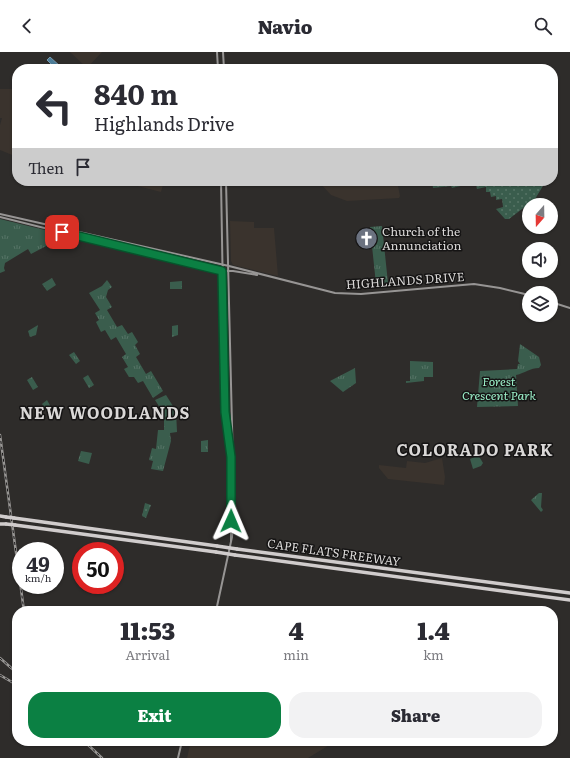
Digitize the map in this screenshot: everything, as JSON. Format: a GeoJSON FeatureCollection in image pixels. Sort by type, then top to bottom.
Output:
{"type":"FeatureCollection","features":[{"type":"Feature","properties":{"kind":"highway","name":"CAPE FLATS FREEWAY"},"geometry":{"type":"LineString","coordinates":[[0,516],[570,593]]}},
{"type":"Feature","properties":{"kind":"highway","name":"CAPE FLATS FREEWAY"},"geometry":{"type":"LineString","coordinates":[[0,524],[570,600]]}},
{"type":"Feature","properties":{"kind":"main road"},"geometry":{"type":"LineString","coordinates":[[217,52],[218,64]]}},
{"type":"Feature","properties":{"kind":"main road"},"geometry":{"type":"LineString","coordinates":[[223,52],[224,64]]}},
{"type":"Feature","properties":{"kind":"main road"},"geometry":{"type":"LineString","coordinates":[[220,186],[225,412],[231,457],[231,544]]}},
{"type":"Feature","properties":{"kind":"main road"},"geometry":{"type":"LineString","coordinates":[[217,606],[231,544],[234,506],[226,186]]}},
{"type":"Feature","properties":{"kind":"main road","name":"HIGHLANDS DRIVE"},"geometry":{"type":"LineString","coordinates":[[0,214],[228,266],[259,275],[340,294],[361,294],[474,284],[522,293]]}},
{"type":"Feature","properties":{"kind":"main road","name":"HIGHLANDS DRIVE"},"geometry":{"type":"LineString","coordinates":[[0,217],[222,271],[259,275]]}},
{"type":"Feature","properties":{"kind":"main road"},"geometry":{"type":"LineString","coordinates":[[558,304],[570,308]]}},
{"type":"Feature","properties":{"kind":"main road"},"geometry":{"type":"LineString","coordinates":[[178,758],[181,746]]}},
{"type":"Feature","properties":{"kind":"shaded area"},"geometry":{"type":"Polygon","coordinates":[[[70,52],[102,52],[91,64],[83,64],[70,52]]]}},
{"type":"Feature","properties":{"kind":"shaded area"},"geometry":{"type":"Polygon","coordinates":[[[0,89],[12,89],[12,155],[0,150],[0,125],[2,118],[0,118],[0,89]]]}},
{"type":"Feature","properties":{"kind":"shaded area"},"geometry":{"type":"Polygon","coordinates":[[[138,186],[163,186],[161,192],[138,186]]]}},
{"type":"Feature","properties":{"kind":"shaded area"},"geometry":{"type":"Polygon","coordinates":[[[323,186],[398,186],[400,196],[399,198],[347,201],[331,195],[323,186]]]}},
{"type":"Feature","properties":{"kind":"shaded area"},"geometry":{"type":"Polygon","coordinates":[[[230,221],[254,222],[254,228],[274,228],[278,276],[233,265],[231,261],[230,221]]]}},
{"type":"Feature","properties":{"kind":"shaded area"},"geometry":{"type":"Polygon","coordinates":[[[442,458],[445,477],[444,485],[388,479],[379,468],[379,465],[406,468],[407,461],[425,463],[442,458]]]}},
{"type":"Feature","properties":{"kind":"shaded area"},"geometry":{"type":"Polygon","coordinates":[[[190,746],[328,746],[308,758],[187,758],[190,746]]]}},
{"type":"Feature","properties":{"kind":"green space"},"geometry":{"type":"Polygon","coordinates":[[[433,186],[451,186],[433,188],[433,186]]]}},
{"type":"Feature","properties":{"kind":"green space"},"geometry":{"type":"Polygon","coordinates":[[[476,186],[543,186],[536,198],[522,198],[522,209],[509,219],[505,219],[496,209],[503,207],[502,199],[496,200],[496,196],[491,197],[490,192],[486,192],[486,187],[477,189],[476,186]]]}},
{"type":"Feature","properties":{"kind":"green space"},"geometry":{"type":"Polygon","coordinates":[[[0,219],[53,232],[50,244],[31,254],[28,249],[5,263],[5,271],[0,273],[0,219]]]}},
{"type":"Feature","properties":{"kind":"green space"},"geometry":{"type":"Polygon","coordinates":[[[382,226],[388,283],[376,284],[370,227],[382,226]]]}},
{"type":"Feature","properties":{"kind":"green space"},"geometry":{"type":"Polygon","coordinates":[[[52,278],[56,285],[47,291],[42,284],[52,278]]]}},
{"type":"Feature","properties":{"kind":"green space"},"geometry":{"type":"Polygon","coordinates":[[[107,280],[112,287],[108,290],[106,297],[112,307],[107,310],[117,327],[122,325],[128,334],[132,332],[138,342],[135,345],[140,354],[136,357],[146,374],[151,371],[163,391],[153,398],[143,381],[138,383],[134,377],[129,377],[124,369],[128,367],[122,357],[126,354],[116,337],[111,340],[105,330],[101,332],[96,322],[99,320],[95,313],[100,310],[89,293],[102,286],[107,280]]]}},
{"type":"Feature","properties":{"kind":"green space"},"geometry":{"type":"Polygon","coordinates":[[[182,281],[182,289],[170,289],[170,282],[182,281]]]}},
{"type":"Feature","properties":{"kind":"green space"},"geometry":{"type":"Polygon","coordinates":[[[38,325],[36,335],[30,337],[28,331],[38,325]]]}},
{"type":"Feature","properties":{"kind":"green space"},"geometry":{"type":"Polygon","coordinates":[[[178,325],[178,335],[172,337],[172,326],[178,325]]]}},
{"type":"Feature","properties":{"kind":"green space","name":"Forest Crescent Park"},"geometry":{"type":"Polygon","coordinates":[[[520,344],[539,357],[541,365],[539,368],[516,375],[518,406],[477,407],[480,371],[517,369],[518,364],[520,364],[518,361],[520,344]]]}},
{"type":"Feature","properties":{"kind":"green space"},"geometry":{"type":"Polygon","coordinates":[[[74,352],[80,361],[76,364],[69,355],[74,352]]]}},
{"type":"Feature","properties":{"kind":"green space"},"geometry":{"type":"Polygon","coordinates":[[[410,361],[433,362],[433,377],[424,377],[424,381],[406,383],[406,381],[410,381],[410,361]]]}},
{"type":"Feature","properties":{"kind":"green space"},"geometry":{"type":"Polygon","coordinates":[[[355,368],[356,383],[343,392],[330,381],[355,368]]]}},
{"type":"Feature","properties":{"kind":"green space"},"geometry":{"type":"Polygon","coordinates":[[[88,375],[94,385],[89,388],[83,378],[88,375]]]}},
{"type":"Feature","properties":{"kind":"green space"},"geometry":{"type":"Polygon","coordinates":[[[32,377],[38,387],[33,390],[27,380],[32,377]]]}},
{"type":"Feature","properties":{"kind":"green space"},"geometry":{"type":"Polygon","coordinates":[[[166,395],[176,411],[177,432],[170,433],[171,441],[163,471],[151,469],[153,461],[149,460],[152,448],[156,449],[158,430],[164,430],[164,414],[155,400],[166,395]]]}},
{"type":"Feature","properties":{"kind":"green space"},"geometry":{"type":"Polygon","coordinates":[[[47,400],[52,409],[48,413],[42,404],[47,400]]]}},
{"type":"Feature","properties":{"kind":"green space"},"geometry":{"type":"Polygon","coordinates":[[[208,440],[208,452],[201,452],[201,441],[208,440]]]}},
{"type":"Feature","properties":{"kind":"green space"},"geometry":{"type":"Polygon","coordinates":[[[81,451],[92,453],[89,464],[78,461],[81,451]]]}},
{"type":"Feature","properties":{"kind":"green space"},"geometry":{"type":"Polygon","coordinates":[[[477,456],[483,463],[481,466],[473,469],[470,459],[477,456]]]}},
{"type":"Feature","properties":{"kind":"green space"},"geometry":{"type":"Polygon","coordinates":[[[539,493],[542,493],[541,507],[543,510],[541,512],[531,500],[539,493]]]}},
{"type":"Feature","properties":{"kind":"green space"},"geometry":{"type":"Polygon","coordinates":[[[145,503],[151,505],[146,518],[142,516],[145,503]]]}},
{"type":"Feature","properties":{"kind":"water"},"geometry":{"type":"Polygon","coordinates":[[[50,57],[58,64],[51,64],[47,60],[50,57]]]}},
{"type":"Feature","properties":{"kind":"railway"},"geometry":{"type":"LineString","coordinates":[[0,435],[23,606]]}},
{"type":"Feature","properties":{"kind":"railway"},"geometry":{"type":"LineString","coordinates":[[0,658],[12,669]]}},
{"type":"Feature","properties":{"kind":"railway"},"geometry":{"type":"LineString","coordinates":[[0,675],[12,682]]}},
{"type":"Feature","properties":{"kind":"railway"},"geometry":{"type":"LineString","coordinates":[[89,746],[102,758]]}},
{"type":"Feature","properties":{"kind":"place","name":"Church of the Annunciation"},"geometry":{"type":"Point","coordinates":[367,238]}},
{"type":"Feature","properties":{"kind":"district","name":"NEW WOODLANDS"},"geometry":{"type":"Point","coordinates":[105,412]}},
{"type":"Feature","properties":{"kind":"district","name":"COLORADO PARK"},"geometry":{"type":"Point","coordinates":[475,449]}},
{"type":"Feature","properties":{"kind":"route"},"geometry":{"type":"LineString","coordinates":[[62,232],[222,271],[225,412],[231,457],[231,521]]}}]}
